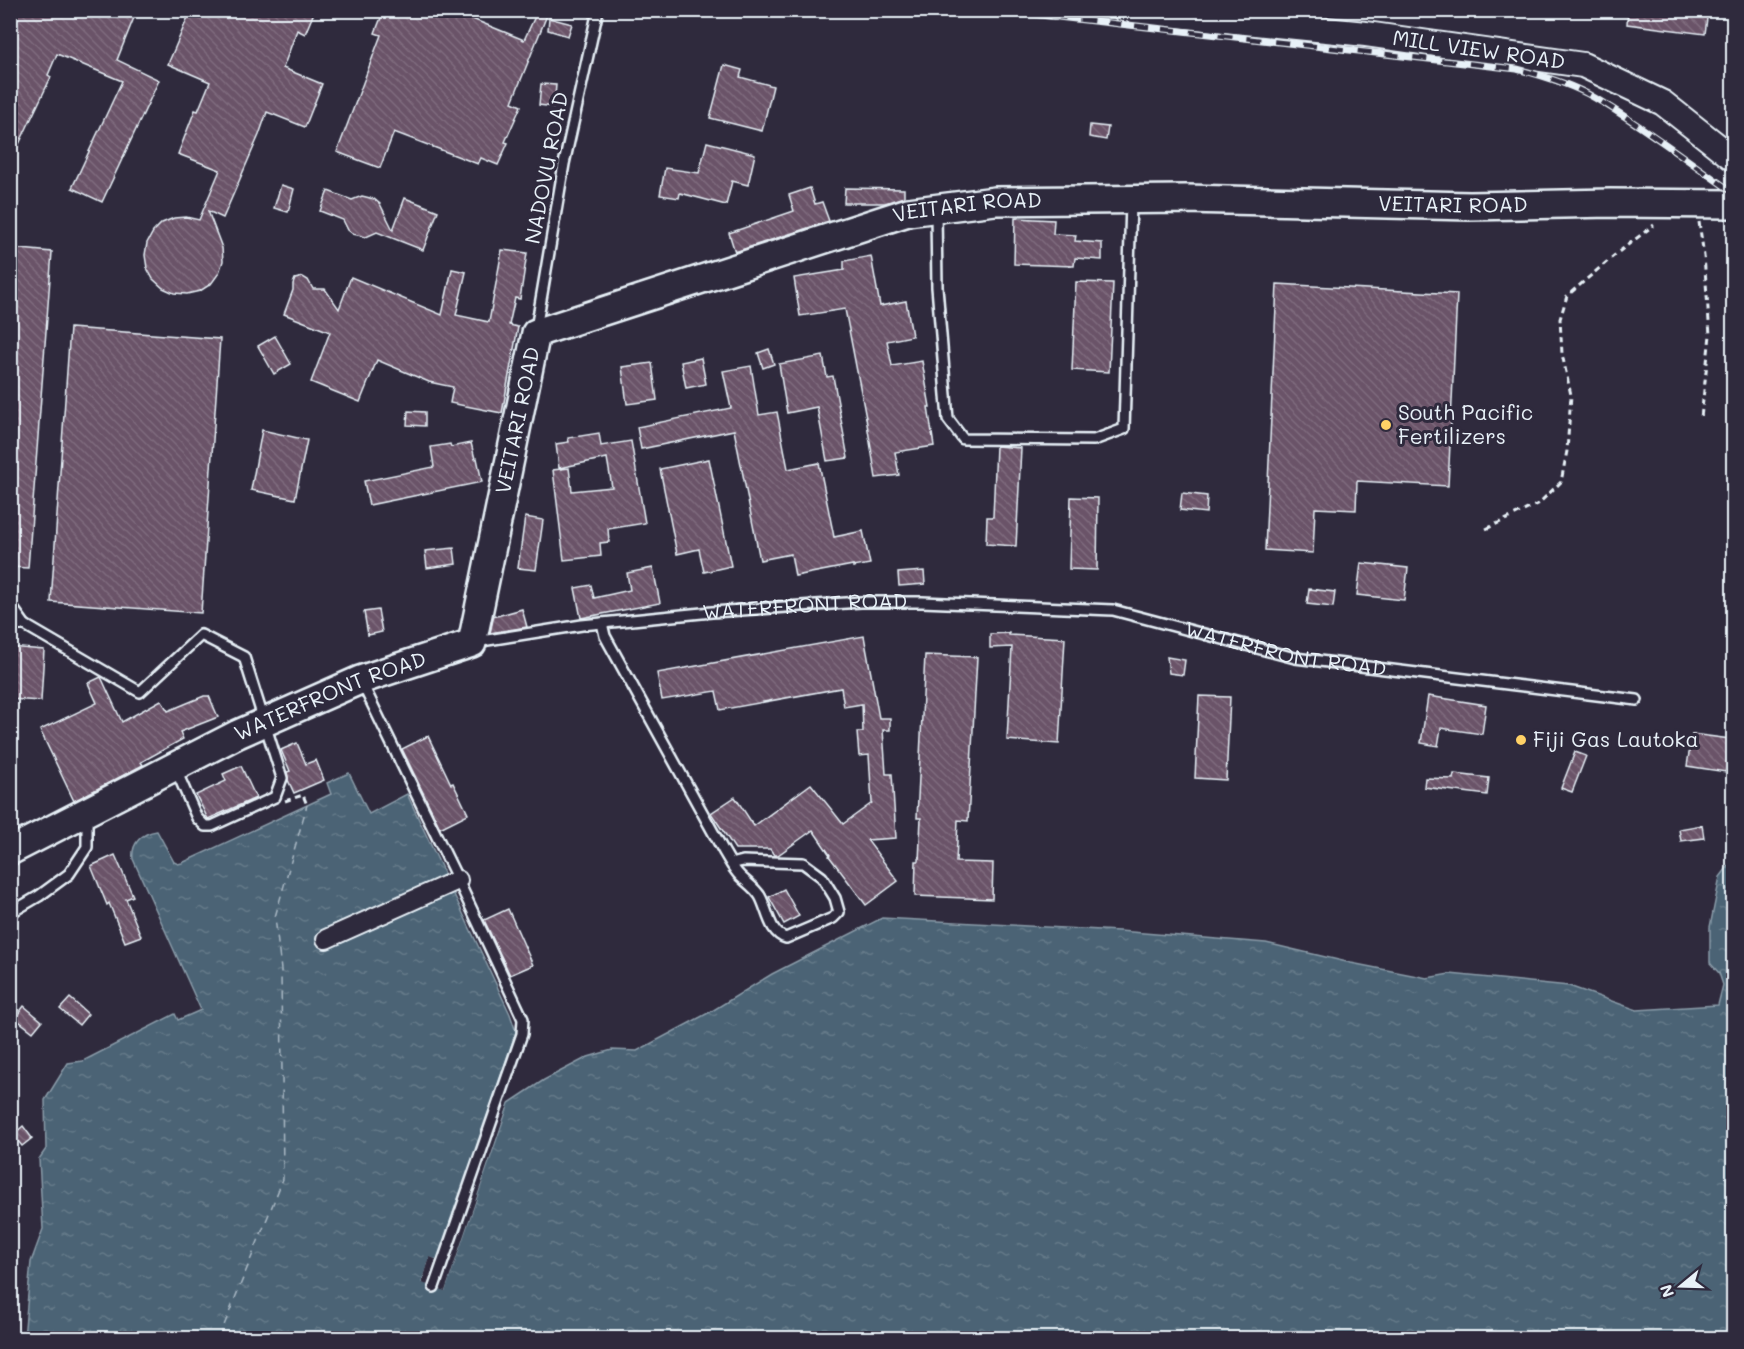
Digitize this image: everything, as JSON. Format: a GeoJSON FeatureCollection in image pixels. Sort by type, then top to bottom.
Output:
{"type":"FeatureCollection","features":[{"type":"Feature","properties":{"kind":"main road","name":"VEITARI ROAD"},"geometry":{"type":"LineString","coordinates":[[472,643],[536,333],[908,212],[995,201],[1186,199],[1470,206],[1610,203],[1734,204]]}},
{"type":"Feature","properties":{"kind":"main road","name":"WATERFRONT ROAD"},"geometry":{"type":"LineString","coordinates":[[10,851],[264,723],[360,680],[472,643]]}},
{"type":"Feature","properties":{"kind":"street","name":"MILL VIEW ROAD"},"geometry":{"type":"LineString","coordinates":[[1125,10],[1366,34],[1583,65],[1663,103],[1734,159]]}},
{"type":"Feature","properties":{"kind":"street"},"geometry":{"type":"LineString","coordinates":[[326,939],[458,880]]}},
{"type":"Feature","properties":{"kind":"lane","name":"NADOVU ROAD"},"geometry":{"type":"LineString","coordinates":[[536,333],[564,164],[598,10]]}},
{"type":"Feature","properties":{"kind":"lane"},"geometry":{"type":"LineString","coordinates":[[936,208],[938,287],[948,419],[963,439],[1094,440],[1124,429],[1131,199]]}},
{"type":"Feature","properties":{"kind":"lane","name":"WATERFRONT ROAD"},"geometry":{"type":"LineString","coordinates":[[472,643],[582,625],[712,612],[861,602],[922,602],[1113,610],[1295,658],[1637,700]]}},
{"type":"Feature","properties":{"kind":"lane"},"geometry":{"type":"LineString","coordinates":[[10,604],[25,625],[140,692],[201,635],[244,657],[282,778],[275,797],[212,826],[205,826],[198,818],[174,767]]}},
{"type":"Feature","properties":{"kind":"lane"},"geometry":{"type":"LineString","coordinates":[[602,623],[605,636],[635,693],[731,864],[758,894],[779,936],[786,938],[833,918],[838,912],[835,898],[822,877],[803,863],[743,861],[731,864]]}},
{"type":"Feature","properties":{"kind":"lane"},"geometry":{"type":"LineString","coordinates":[[10,625],[25,625]]}},
{"type":"Feature","properties":{"kind":"lane"},"geometry":{"type":"LineString","coordinates":[[360,680],[523,1018],[522,1034],[434,1287]]}},
{"type":"Feature","properties":{"kind":"lane"},"geometry":{"type":"LineString","coordinates":[[10,913],[39,896],[69,874],[87,847],[87,812]]}},
{"type":"Feature","properties":{"kind":"path"},"geometry":{"type":"LineString","coordinates":[[1696,204],[1704,256],[1710,335],[1701,418]]}},
{"type":"Feature","properties":{"kind":"path"},"geometry":{"type":"LineString","coordinates":[[1486,529],[1538,504],[1561,482],[1567,451],[1571,395],[1562,354],[1560,319],[1567,296],[1658,222]]}},
{"type":"Feature","properties":{"kind":"path"},"geometry":{"type":"LineString","coordinates":[[275,797],[282,801],[303,795],[307,805]]}},
{"type":"Feature","properties":{"kind":"water"},"geometry":{"type":"Polygon","coordinates":[[[349,773],[369,814],[407,794],[510,1014],[516,1032],[438,1260],[430,1258],[422,1282],[445,1290],[509,1103],[544,1080],[588,1057],[612,1050],[637,1051],[712,1011],[772,974],[882,918],[1119,931],[1266,943],[1427,978],[1450,974],[1569,986],[1637,1010],[1718,1005],[1723,985],[1719,973],[1710,963],[1710,927],[1720,877],[1733,860],[1733,1338],[24,1338],[31,1262],[43,1229],[39,1159],[46,1149],[45,1100],[68,1063],[83,1061],[175,1014],[178,1020],[201,1010],[133,859],[136,844],[142,837],[157,831],[174,862],[182,863],[331,794],[327,783],[349,773]]]}},
{"type":"Feature","properties":{"kind":"pier"},"geometry":{"type":"Polygon","coordinates":[[[516,1032],[518,1033],[438,1263],[432,1261],[425,1281],[443,1287],[506,1102],[510,1098],[445,1291],[422,1283],[430,1257],[438,1260],[516,1032]]]}},
{"type":"Feature","properties":{"kind":"building"},"geometry":{"type":"Polygon","coordinates":[[[10,10],[137,10],[117,60],[159,80],[102,202],[72,188],[122,81],[57,54],[48,75],[51,77],[10,163],[10,10]]]}},
{"type":"Feature","properties":{"kind":"building"},"geometry":{"type":"Polygon","coordinates":[[[191,10],[315,10],[305,34],[297,30],[283,68],[322,84],[305,127],[267,112],[223,218],[208,211],[222,248],[223,261],[219,273],[211,284],[200,291],[187,294],[174,293],[163,288],[153,279],[147,268],[145,255],[147,243],[162,223],[174,218],[186,217],[199,220],[220,170],[178,154],[195,110],[198,111],[210,82],[168,64],[191,10]]]}},
{"type":"Feature","properties":{"kind":"building"},"geometry":{"type":"Polygon","coordinates":[[[384,10],[467,10],[465,16],[524,40],[538,10],[549,10],[512,102],[521,106],[505,142],[508,143],[498,165],[481,158],[478,164],[394,132],[380,168],[337,152],[381,35],[375,33],[384,10]]]}},
{"type":"Feature","properties":{"kind":"building"},"geometry":{"type":"Polygon","coordinates":[[[1628,10],[1708,10],[1705,34],[1627,24],[1628,10]]]}},
{"type":"Feature","properties":{"kind":"building"},"geometry":{"type":"Polygon","coordinates":[[[549,18],[572,24],[568,36],[548,30],[549,18]]]}},
{"type":"Feature","properties":{"kind":"building"},"geometry":{"type":"Polygon","coordinates":[[[724,65],[742,70],[740,77],[773,86],[762,131],[710,118],[724,65]]]}},
{"type":"Feature","properties":{"kind":"building"},"geometry":{"type":"Polygon","coordinates":[[[541,84],[556,85],[554,107],[539,105],[541,84]]]}},
{"type":"Feature","properties":{"kind":"building"},"geometry":{"type":"Polygon","coordinates":[[[1090,125],[1108,127],[1106,140],[1089,137],[1090,125]]]}},
{"type":"Feature","properties":{"kind":"building"},"geometry":{"type":"Polygon","coordinates":[[[707,142],[755,154],[748,185],[732,181],[726,205],[680,193],[679,198],[660,195],[665,168],[699,173],[707,142]]]}},
{"type":"Feature","properties":{"kind":"building"},"geometry":{"type":"Polygon","coordinates":[[[281,185],[294,189],[288,212],[274,208],[281,185]]]}},
{"type":"Feature","properties":{"kind":"building"},"geometry":{"type":"Polygon","coordinates":[[[810,188],[815,204],[822,202],[829,221],[735,252],[729,233],[794,211],[789,195],[810,188]]]}},
{"type":"Feature","properties":{"kind":"building"},"geometry":{"type":"Polygon","coordinates":[[[845,188],[904,189],[904,197],[885,203],[844,203],[845,188]]]}},
{"type":"Feature","properties":{"kind":"building"},"geometry":{"type":"Polygon","coordinates":[[[328,191],[352,200],[362,196],[374,199],[380,204],[393,230],[405,198],[438,211],[423,250],[377,232],[366,237],[353,234],[343,220],[320,211],[328,191]]]}},
{"type":"Feature","properties":{"kind":"building"},"geometry":{"type":"Polygon","coordinates":[[[1015,218],[1054,220],[1053,234],[1076,235],[1075,241],[1102,243],[1102,260],[1075,258],[1074,266],[1014,264],[1015,218]]]}},
{"type":"Feature","properties":{"kind":"building"},"geometry":{"type":"Polygon","coordinates":[[[10,248],[52,252],[28,568],[10,567],[10,248]]]}},
{"type":"Feature","properties":{"kind":"building"},"geometry":{"type":"Polygon","coordinates":[[[502,250],[527,253],[520,299],[515,298],[509,325],[518,327],[502,413],[450,403],[453,387],[429,382],[377,360],[360,402],[311,382],[330,332],[284,314],[295,279],[303,277],[308,280],[313,289],[325,289],[339,309],[351,277],[442,315],[452,269],[466,272],[456,315],[489,322],[502,250]]]}},
{"type":"Feature","properties":{"kind":"building"},"geometry":{"type":"Polygon","coordinates":[[[871,256],[880,306],[906,301],[912,336],[887,341],[892,366],[922,361],[934,446],[895,452],[899,475],[876,478],[845,309],[800,316],[794,278],[844,270],[844,261],[871,256]]]}},
{"type":"Feature","properties":{"kind":"building"},"geometry":{"type":"Polygon","coordinates":[[[1076,282],[1113,283],[1109,372],[1072,370],[1076,282]]]}},
{"type":"Feature","properties":{"kind":"building"},"geometry":{"type":"Polygon","coordinates":[[[1277,284],[1457,294],[1448,486],[1357,481],[1356,510],[1315,508],[1313,553],[1265,550],[1277,284]]]}},
{"type":"Feature","properties":{"kind":"building"},"geometry":{"type":"Polygon","coordinates":[[[70,328],[220,339],[201,613],[51,602],[70,328]]]}},
{"type":"Feature","properties":{"kind":"building"},"geometry":{"type":"Polygon","coordinates":[[[275,336],[291,364],[274,374],[258,346],[275,336]]]}},
{"type":"Feature","properties":{"kind":"building"},"geometry":{"type":"Polygon","coordinates":[[[769,349],[774,364],[763,368],[758,353],[769,349]]]}},
{"type":"Feature","properties":{"kind":"building"},"geometry":{"type":"Polygon","coordinates":[[[823,356],[827,377],[833,376],[848,458],[827,461],[817,407],[787,413],[779,364],[823,356]]]}},
{"type":"Feature","properties":{"kind":"building"},"geometry":{"type":"Polygon","coordinates":[[[701,358],[706,384],[686,388],[681,362],[701,358]]]}},
{"type":"Feature","properties":{"kind":"building"},"geometry":{"type":"Polygon","coordinates":[[[652,363],[657,400],[627,404],[622,367],[652,363]]]}},
{"type":"Feature","properties":{"kind":"building"},"geometry":{"type":"Polygon","coordinates":[[[751,366],[759,415],[777,412],[788,469],[819,463],[834,537],[863,531],[870,564],[795,576],[791,554],[760,560],[734,430],[641,449],[637,427],[731,408],[723,371],[751,366]]]}},
{"type":"Feature","properties":{"kind":"building"},"geometry":{"type":"Polygon","coordinates":[[[408,411],[425,412],[425,426],[407,425],[408,411]]]}},
{"type":"Feature","properties":{"kind":"building"},"geometry":{"type":"Polygon","coordinates":[[[262,430],[307,440],[295,499],[251,490],[262,430]]]}},
{"type":"Feature","properties":{"kind":"building"},"geometry":{"type":"Polygon","coordinates":[[[599,433],[601,446],[631,441],[645,523],[608,529],[609,542],[600,543],[601,556],[564,560],[553,470],[569,468],[572,491],[612,487],[607,458],[559,468],[556,444],[569,442],[568,438],[599,433]]]}},
{"type":"Feature","properties":{"kind":"building"},"geometry":{"type":"Polygon","coordinates":[[[471,443],[482,482],[369,505],[364,481],[434,467],[431,447],[450,444],[451,447],[471,443]]]}},
{"type":"Feature","properties":{"kind":"building"},"geometry":{"type":"Polygon","coordinates":[[[996,446],[1021,448],[1016,546],[986,544],[987,517],[993,517],[996,446]]]}},
{"type":"Feature","properties":{"kind":"building"},"geometry":{"type":"Polygon","coordinates":[[[709,459],[731,566],[704,572],[699,549],[677,554],[660,469],[709,459]]]}},
{"type":"Feature","properties":{"kind":"building"},"geometry":{"type":"Polygon","coordinates":[[[1182,493],[1207,496],[1206,513],[1180,510],[1182,493]]]}},
{"type":"Feature","properties":{"kind":"building"},"geometry":{"type":"Polygon","coordinates":[[[1071,497],[1098,498],[1097,570],[1069,569],[1071,497]]]}},
{"type":"Feature","properties":{"kind":"building"},"geometry":{"type":"Polygon","coordinates":[[[525,517],[543,520],[536,570],[518,568],[525,517]]]}},
{"type":"Feature","properties":{"kind":"building"},"geometry":{"type":"Polygon","coordinates":[[[454,548],[456,564],[427,568],[425,551],[454,548]]]}},
{"type":"Feature","properties":{"kind":"building"},"geometry":{"type":"Polygon","coordinates":[[[1361,563],[1408,568],[1404,600],[1357,595],[1361,563]]]}},
{"type":"Feature","properties":{"kind":"building"},"geometry":{"type":"Polygon","coordinates":[[[653,568],[660,603],[581,618],[575,588],[591,585],[594,598],[630,590],[627,573],[653,568]]]}},
{"type":"Feature","properties":{"kind":"building"},"geometry":{"type":"Polygon","coordinates":[[[924,571],[925,584],[899,586],[898,573],[924,571]]]}},
{"type":"Feature","properties":{"kind":"building"},"geometry":{"type":"Polygon","coordinates":[[[1309,589],[1335,592],[1333,607],[1307,604],[1309,589]]]}},
{"type":"Feature","properties":{"kind":"building"},"geometry":{"type":"Polygon","coordinates":[[[522,609],[527,627],[490,633],[494,615],[522,609]]]}},
{"type":"Feature","properties":{"kind":"building"},"geometry":{"type":"Polygon","coordinates":[[[378,610],[382,632],[368,635],[364,612],[378,610]]]}},
{"type":"Feature","properties":{"kind":"building"},"geometry":{"type":"Polygon","coordinates":[[[1009,633],[1009,635],[1065,638],[1059,744],[1007,740],[1012,647],[990,648],[990,634],[1009,633]]]}},
{"type":"Feature","properties":{"kind":"building"},"geometry":{"type":"Polygon","coordinates":[[[864,636],[879,718],[890,718],[890,730],[883,730],[886,774],[892,774],[896,838],[867,840],[898,881],[866,905],[829,856],[813,830],[778,855],[774,855],[770,849],[735,849],[711,813],[735,797],[754,826],[811,784],[843,824],[872,803],[869,755],[859,756],[857,732],[863,732],[862,704],[844,707],[841,688],[720,710],[716,691],[662,700],[657,673],[864,636]]]}},
{"type":"Feature","properties":{"kind":"building"},"geometry":{"type":"Polygon","coordinates":[[[10,647],[44,650],[41,701],[10,699],[10,647]]]}},
{"type":"Feature","properties":{"kind":"building"},"geometry":{"type":"Polygon","coordinates":[[[925,655],[977,657],[968,821],[958,820],[956,862],[993,863],[992,899],[915,896],[921,818],[917,818],[925,655]]]}},
{"type":"Feature","properties":{"kind":"building"},"geometry":{"type":"Polygon","coordinates":[[[1167,657],[1185,660],[1183,675],[1169,673],[1167,657]]]}},
{"type":"Feature","properties":{"kind":"building"},"geometry":{"type":"Polygon","coordinates":[[[101,677],[122,722],[161,700],[168,711],[204,696],[209,696],[218,717],[180,732],[183,739],[141,762],[143,765],[74,801],[40,730],[97,703],[88,683],[101,677]]]}},
{"type":"Feature","properties":{"kind":"building"},"geometry":{"type":"Polygon","coordinates":[[[1199,696],[1230,697],[1226,780],[1195,778],[1199,696]]]}},
{"type":"Feature","properties":{"kind":"building"},"geometry":{"type":"Polygon","coordinates":[[[1428,696],[1486,705],[1482,734],[1441,728],[1438,746],[1421,743],[1428,696]]]}},
{"type":"Feature","properties":{"kind":"building"},"geometry":{"type":"Polygon","coordinates":[[[1692,734],[1730,739],[1726,772],[1687,766],[1692,734]]]}},
{"type":"Feature","properties":{"kind":"building"},"geometry":{"type":"Polygon","coordinates":[[[428,736],[468,814],[440,828],[402,749],[428,736]]]}},
{"type":"Feature","properties":{"kind":"building"},"geometry":{"type":"Polygon","coordinates":[[[297,743],[306,764],[316,760],[324,780],[294,793],[288,780],[287,772],[290,771],[281,750],[297,743]]]}},
{"type":"Feature","properties":{"kind":"building"},"geometry":{"type":"Polygon","coordinates":[[[1575,752],[1586,756],[1572,792],[1561,788],[1575,752]]]}},
{"type":"Feature","properties":{"kind":"building"},"geometry":{"type":"Polygon","coordinates":[[[241,766],[256,798],[208,819],[196,795],[226,781],[223,774],[241,766]]]}},
{"type":"Feature","properties":{"kind":"building"},"geometry":{"type":"Polygon","coordinates":[[[1454,774],[1489,778],[1487,795],[1424,787],[1425,778],[1453,779],[1454,774]]]}},
{"type":"Feature","properties":{"kind":"building"},"geometry":{"type":"Polygon","coordinates":[[[1702,825],[1704,838],[1681,841],[1679,829],[1702,825]]]}},
{"type":"Feature","properties":{"kind":"building"},"geometry":{"type":"Polygon","coordinates":[[[115,855],[133,896],[126,899],[141,936],[125,942],[91,866],[115,855]]]}},
{"type":"Feature","properties":{"kind":"building"},"geometry":{"type":"Polygon","coordinates":[[[784,889],[799,916],[784,924],[769,897],[784,889]]]}},
{"type":"Feature","properties":{"kind":"building"},"geometry":{"type":"Polygon","coordinates":[[[508,909],[533,965],[510,975],[484,920],[508,909]]]}},
{"type":"Feature","properties":{"kind":"building"},"geometry":{"type":"Polygon","coordinates":[[[70,998],[88,1014],[79,1025],[60,1009],[70,998]]]}},
{"type":"Feature","properties":{"kind":"building"},"geometry":{"type":"Polygon","coordinates":[[[24,1006],[42,1021],[33,1032],[15,1018],[24,1006]]]}},
{"type":"Feature","properties":{"kind":"building"},"geometry":{"type":"Polygon","coordinates":[[[23,1126],[32,1138],[22,1146],[13,1135],[23,1126]]]}},
{"type":"Feature","properties":{"kind":"ferry route"},"geometry":{"type":"LineString","coordinates":[[219,1338],[283,1179],[281,970],[275,917],[307,805]]}},
{"type":"Feature","properties":{"kind":"railway"},"geometry":{"type":"LineString","coordinates":[[996,10],[1517,69],[1557,81],[1595,98],[1648,132],[1734,193]]}},
{"type":"Feature","properties":{"kind":"place","name":"South Pacific Fertilizers"},"geometry":{"type":"Point","coordinates":[1386,425]}},
{"type":"Feature","properties":{"kind":"place","name":"Fiji Gas Lautoka"},"geometry":{"type":"Point","coordinates":[1521,740]}}]}
